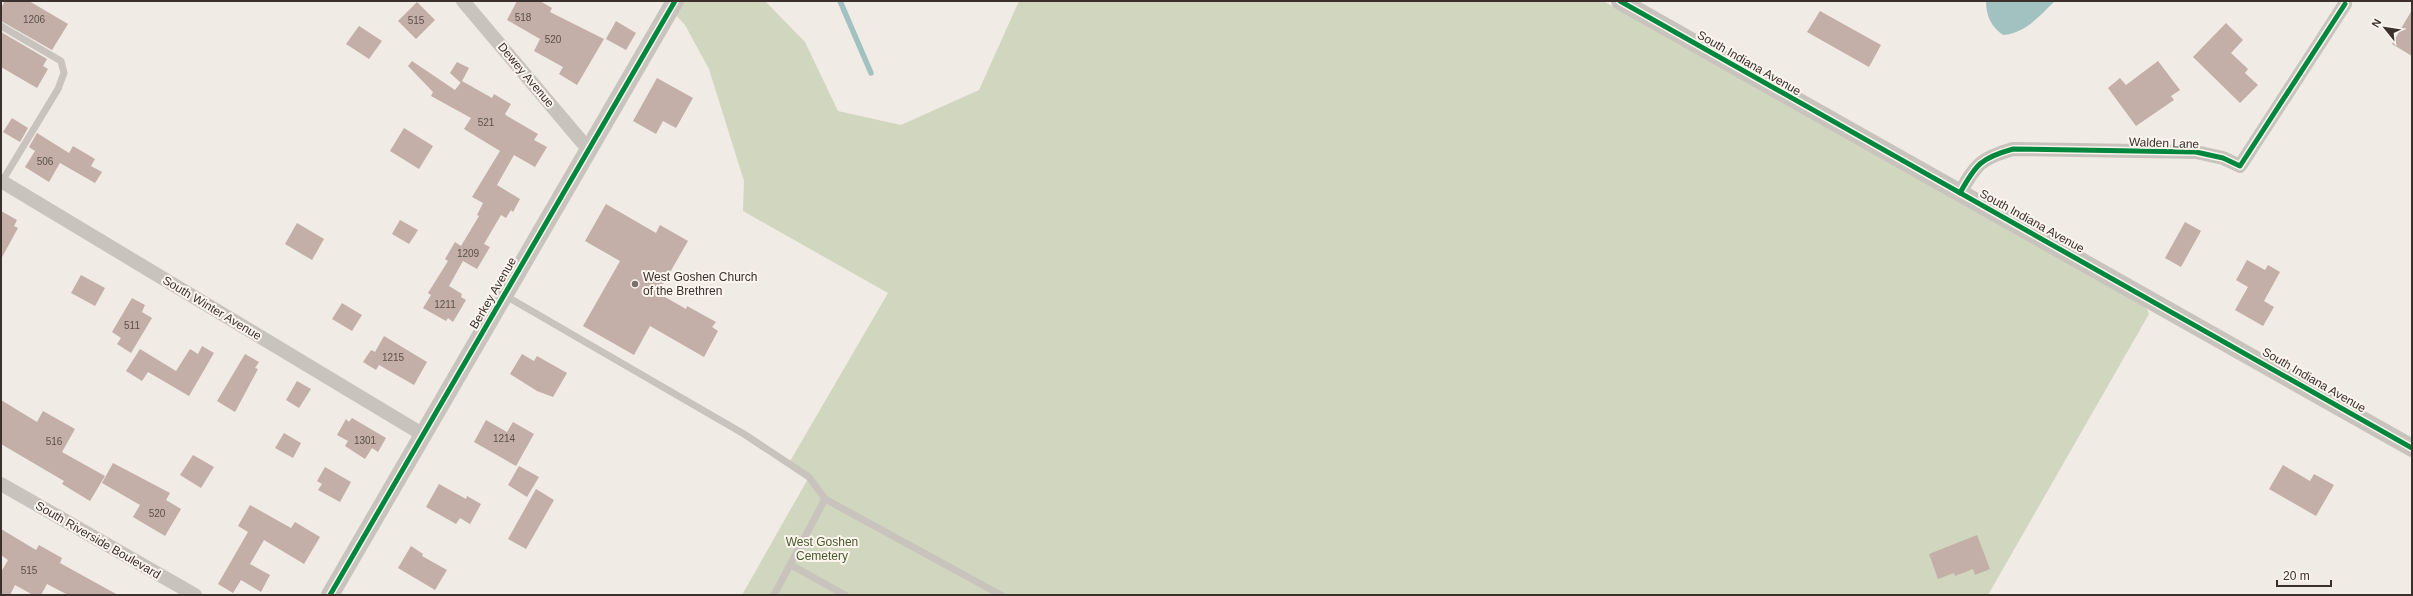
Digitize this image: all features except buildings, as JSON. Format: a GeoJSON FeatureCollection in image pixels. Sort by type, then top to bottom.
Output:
{"type":"FeatureCollection","features":[{"type":"Feature","properties":{"kind":"street","name":"Dewey Avenue"},"geometry":{"type":"LineString","coordinates":[[463,1],[588,149]]}},
{"type":"Feature","properties":{"kind":"street","name":"Berkey Avenue"},"geometry":{"type":"LineString","coordinates":[[330,595],[422,434],[675,1]]}},
{"type":"Feature","properties":{"kind":"street","name":"South Indiana Avenue"},"geometry":{"type":"LineString","coordinates":[[1620,1],[2151,299],[2412,448]]}},
{"type":"Feature","properties":{"kind":"street","name":"Walden Lane"},"geometry":{"type":"LineString","coordinates":[[1960,193],[1973,168],[1991,155],[2013,149],[2196,152],[2223,158],[2240,166],[2345,4]]}},
{"type":"Feature","properties":{"kind":"street","name":"South Winter Avenue"},"geometry":{"type":"LineString","coordinates":[[1,182],[422,434]]}},
{"type":"Feature","properties":{"kind":"street","name":"South Riverside Boulevard"},"geometry":{"type":"LineString","coordinates":[[1,484],[195,595]]}},
{"type":"Feature","properties":{"kind":"lane"},"geometry":{"type":"LineString","coordinates":[[1,26],[60,61],[64,73],[58,89],[1,182]]}},
{"type":"Feature","properties":{"kind":"lane"},"geometry":{"type":"LineString","coordinates":[[504,295],[744,434],[809,477],[825,499],[1001,595]]}},
{"type":"Feature","properties":{"kind":"lane"},"geometry":{"type":"LineString","coordinates":[[774,595],[825,499]]}},
{"type":"Feature","properties":{"kind":"lane"},"geometry":{"type":"LineString","coordinates":[[791,565],[845,595]]}},
{"type":"Feature","properties":{"kind":"green space","name":"West Goshen Cemetery"},"geometry":{"type":"Polygon","coordinates":[[[683,1],[765,1],[805,42],[838,111],[901,125],[979,90],[1019,1],[1603,1],[1960,193],[2140,293],[2149,314],[1988,595],[742,595],[809,477],[789,463],[888,293],[743,211],[744,181],[709,69],[685,25],[675,14],[683,1]]]}},
{"type":"Feature","properties":{"kind":"water"},"geometry":{"type":"Polygon","coordinates":[[[1986,1],[2055,1],[2032,23],[2019,31],[2003,35],[1995,28],[1990,20],[1986,1]]]}},
{"type":"Feature","properties":{"kind":"waterway"},"geometry":{"type":"LineString","coordinates":[[840,1],[871,73]]}},
{"type":"Feature","properties":{"kind":"cycle path"},"geometry":{"type":"LineString","coordinates":[[330,595],[675,1]]}},
{"type":"Feature","properties":{"kind":"cycle path"},"geometry":{"type":"LineString","coordinates":[[1620,1],[2412,448]]}},
{"type":"Feature","properties":{"kind":"cycle path"},"geometry":{"type":"LineString","coordinates":[[1960,193],[1975,169],[1986,159],[2013,149],[2196,152],[2223,158],[2240,166],[2345,4]]}},
{"type":"Feature","properties":{"kind":"place","name":"West Goshen Church of the Brethren"},"geometry":{"type":"Point","coordinates":[635,284]}}]}
